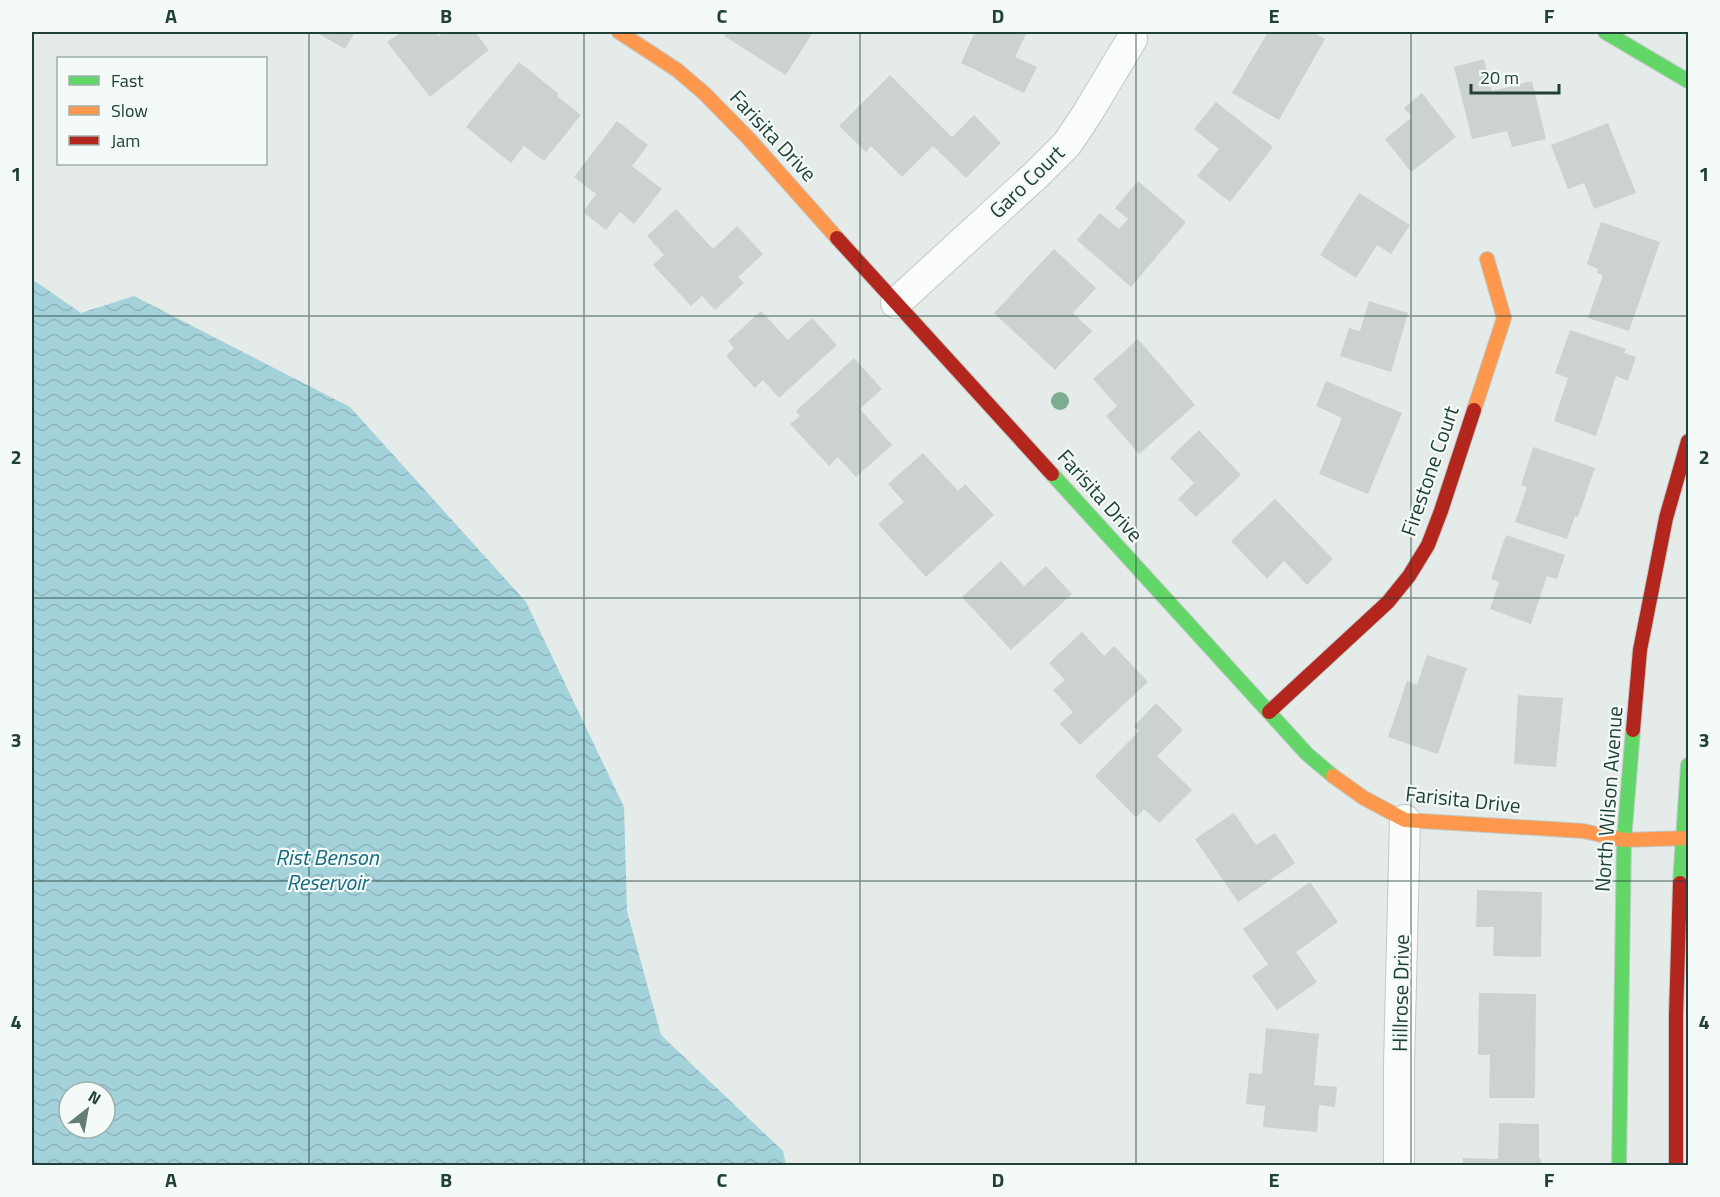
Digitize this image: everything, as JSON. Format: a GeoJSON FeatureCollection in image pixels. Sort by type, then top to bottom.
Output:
{"type":"FeatureCollection","features":[{"type":"Feature","properties":{"kind":"street"},"geometry":{"type":"LineString","coordinates":[[1605,32],[1689,81]]}},
{"type":"Feature","properties":{"kind":"street","name":"Farisita Drive"},"geometry":{"type":"LineString","coordinates":[[636,36],[705,94],[749,139],[1307,754],[1337,780],[1364,798],[1405,820],[1582,831],[1624,840],[1685,838]]}},
{"type":"Feature","properties":{"kind":"street","name":"Garo Court"},"geometry":{"type":"LineString","coordinates":[[896,303],[1067,144],[1132,39]]}},
{"type":"Feature","properties":{"kind":"street","name":"Firestone Court"},"geometry":{"type":"LineString","coordinates":[[1269,712],[1388,602],[1409,576],[1428,545],[1442,511],[1504,318],[1487,259]]}},
{"type":"Feature","properties":{"kind":"street","name":"North Wilson Avenue"},"geometry":{"type":"LineString","coordinates":[[1619,1166],[1624,840],[1640,650],[1666,518],[1689,441]]}},
{"type":"Feature","properties":{"kind":"street"},"geometry":{"type":"LineString","coordinates":[[1676,1166],[1674,1053],[1689,765]]}},
{"type":"Feature","properties":{"kind":"street","name":"Hillrose Drive"},"geometry":{"type":"LineString","coordinates":[[1399,1166],[1405,820]]}},
{"type":"Feature","properties":{"kind":"water","name":"Rist Benson Reservoir"},"geometry":{"type":"Polygon","coordinates":[[[32,279],[81,313],[134,296],[350,407],[526,602],[624,807],[627,911],[661,1035],[783,1151],[786,1165],[32,1165],[32,279]]]}},
{"type":"Feature","properties":{"kind":"building"},"geometry":{"type":"Polygon","coordinates":[[[321,32],[355,32],[345,49],[319,34],[321,32]]]}},
{"type":"Feature","properties":{"kind":"building"},"geometry":{"type":"Polygon","coordinates":[[[401,32],[435,32],[439,36],[444,32],[475,32],[489,50],[430,97],[387,42],[401,32]]]}},
{"type":"Feature","properties":{"kind":"building"},"geometry":{"type":"Polygon","coordinates":[[[727,32],[813,32],[786,75],[724,36],[727,32]]]}},
{"type":"Feature","properties":{"kind":"building"},"geometry":{"type":"Polygon","coordinates":[[[975,32],[1027,32],[1015,57],[1037,67],[1024,93],[961,63],[975,32]]]}},
{"type":"Feature","properties":{"kind":"building"},"geometry":{"type":"Polygon","coordinates":[[[1268,32],[1312,32],[1325,39],[1279,120],[1232,93],[1268,32]]]}},
{"type":"Feature","properties":{"kind":"building"},"geometry":{"type":"Polygon","coordinates":[[[1484,59],[1492,91],[1532,81],[1546,139],[1512,147],[1507,131],[1472,139],[1454,67],[1484,59]]]}},
{"type":"Feature","properties":{"kind":"building"},"geometry":{"type":"Polygon","coordinates":[[[519,62],[581,115],[544,161],[524,146],[511,163],[466,127],[519,62]]]}},
{"type":"Feature","properties":{"kind":"building"},"geometry":{"type":"Polygon","coordinates":[[[890,75],[952,137],[974,115],[1001,143],[966,178],[933,146],[902,177],[871,146],[866,152],[839,126],[890,75]]]}},
{"type":"Feature","properties":{"kind":"building"},"geometry":{"type":"Polygon","coordinates":[[[1422,93],[1456,137],[1411,172],[1385,139],[1412,117],[1404,108],[1422,93]]]}},
{"type":"Feature","properties":{"kind":"building"},"geometry":{"type":"Polygon","coordinates":[[[1216,102],[1273,147],[1230,202],[1197,176],[1219,149],[1194,129],[1216,102]]]}},
{"type":"Feature","properties":{"kind":"building"},"geometry":{"type":"Polygon","coordinates":[[[617,121],[648,145],[632,166],[662,189],[634,224],[620,212],[606,230],[583,212],[596,194],[574,177],[617,121]]]}},
{"type":"Feature","properties":{"kind":"building"},"geometry":{"type":"Polygon","coordinates":[[[1608,123],[1636,193],[1594,209],[1584,183],[1568,189],[1551,145],[1608,123]]]}},
{"type":"Feature","properties":{"kind":"building"},"geometry":{"type":"Polygon","coordinates":[[[1138,181],[1186,222],[1131,287],[1077,240],[1100,213],[1119,229],[1128,219],[1115,208],[1138,181]]]}},
{"type":"Feature","properties":{"kind":"building"},"geometry":{"type":"Polygon","coordinates":[[[1359,193],[1410,225],[1391,254],[1377,245],[1356,278],[1320,255],[1359,193]]]}},
{"type":"Feature","properties":{"kind":"building"},"geometry":{"type":"Polygon","coordinates":[[[676,209],[713,249],[737,226],[763,254],[738,277],[744,283],[715,310],[702,296],[691,306],[653,265],[664,255],[647,236],[676,209]]]}},
{"type":"Feature","properties":{"kind":"building"},"geometry":{"type":"Polygon","coordinates":[[[1601,222],[1660,242],[1629,331],[1588,318],[1603,275],[1597,273],[1598,269],[1587,264],[1601,222]]]}},
{"type":"Feature","properties":{"kind":"building"},"geometry":{"type":"Polygon","coordinates":[[[1054,249],[1096,288],[1073,313],[1092,331],[1055,370],[994,313],[1054,249]]]}},
{"type":"Feature","properties":{"kind":"building"},"geometry":{"type":"Polygon","coordinates":[[[1369,301],[1408,313],[1391,372],[1340,356],[1349,328],[1360,331],[1369,301]]]}},
{"type":"Feature","properties":{"kind":"building"},"geometry":{"type":"Polygon","coordinates":[[[761,311],[788,340],[812,318],[837,345],[779,398],[763,380],[755,388],[726,356],[734,348],[728,341],[761,311]]]}},
{"type":"Feature","properties":{"kind":"building"},"geometry":{"type":"Polygon","coordinates":[[[1570,330],[1626,349],[1624,353],[1636,357],[1628,381],[1616,376],[1596,436],[1554,421],[1568,378],[1555,373],[1570,330]]]}},
{"type":"Feature","properties":{"kind":"building"},"geometry":{"type":"Polygon","coordinates":[[[1138,339],[1195,405],[1139,454],[1106,416],[1117,406],[1093,379],[1138,339]]]}},
{"type":"Feature","properties":{"kind":"building"},"geometry":{"type":"Polygon","coordinates":[[[854,358],[882,389],[860,409],[892,445],[856,477],[838,457],[829,466],[790,424],[800,416],[796,411],[854,358]]]}},
{"type":"Feature","properties":{"kind":"building"},"geometry":{"type":"Polygon","coordinates":[[[1326,381],[1402,413],[1368,494],[1319,474],[1342,418],[1316,406],[1326,381]]]}},
{"type":"Feature","properties":{"kind":"building"},"geometry":{"type":"Polygon","coordinates":[[[1199,430],[1241,475],[1196,517],[1178,499],[1194,483],[1170,458],[1199,430]]]}},
{"type":"Feature","properties":{"kind":"building"},"geometry":{"type":"Polygon","coordinates":[[[1533,447],[1595,468],[1578,517],[1575,516],[1567,539],[1515,522],[1527,487],[1521,485],[1533,447]]]}},
{"type":"Feature","properties":{"kind":"building"},"geometry":{"type":"Polygon","coordinates":[[[923,453],[958,491],[965,484],[994,515],[926,577],[878,524],[904,502],[888,484],[923,453]]]}},
{"type":"Feature","properties":{"kind":"building"},"geometry":{"type":"Polygon","coordinates":[[[1275,499],[1333,559],[1307,585],[1284,561],[1267,579],[1231,541],[1275,499]]]}},
{"type":"Feature","properties":{"kind":"building"},"geometry":{"type":"Polygon","coordinates":[[[1506,535],[1565,555],[1557,579],[1547,576],[1531,624],[1490,609],[1499,582],[1491,579],[1506,535]]]}},
{"type":"Feature","properties":{"kind":"building"},"geometry":{"type":"Polygon","coordinates":[[[1001,561],[1024,586],[1046,566],[1072,594],[1011,650],[962,597],[1001,561]]]}},
{"type":"Feature","properties":{"kind":"building"},"geometry":{"type":"Polygon","coordinates":[[[1082,632],[1104,656],[1114,646],[1148,682],[1080,745],[1060,724],[1073,712],[1053,690],[1065,680],[1049,663],[1082,632]]]}},
{"type":"Feature","properties":{"kind":"building"},"geometry":{"type":"Polygon","coordinates":[[[1427,655],[1467,668],[1438,754],[1388,737],[1407,681],[1417,685],[1427,655]]]}},
{"type":"Feature","properties":{"kind":"building"},"geometry":{"type":"Polygon","coordinates":[[[1518,695],[1563,698],[1556,767],[1514,764],[1518,695]]]}},
{"type":"Feature","properties":{"kind":"building"},"geometry":{"type":"Polygon","coordinates":[[[1156,703],[1183,730],[1157,756],[1192,790],[1159,823],[1144,809],[1136,817],[1095,776],[1139,731],[1134,726],[1156,703]]]}},
{"type":"Feature","properties":{"kind":"building"},"geometry":{"type":"Polygon","coordinates":[[[1234,813],[1256,845],[1275,833],[1295,863],[1238,902],[1195,839],[1234,813]]]}},
{"type":"Feature","properties":{"kind":"building"},"geometry":{"type":"Polygon","coordinates":[[[1310,882],[1338,922],[1296,952],[1317,982],[1277,1010],[1252,976],[1268,964],[1243,929],[1310,882]]]}},
{"type":"Feature","properties":{"kind":"building"},"geometry":{"type":"Polygon","coordinates":[[[1477,890],[1542,892],[1541,957],[1493,956],[1494,927],[1476,927],[1477,890]]]}},
{"type":"Feature","properties":{"kind":"building"},"geometry":{"type":"Polygon","coordinates":[[[1479,993],[1536,994],[1535,1098],[1489,1098],[1490,1055],[1478,1055],[1479,993]]]}},
{"type":"Feature","properties":{"kind":"building"},"geometry":{"type":"Polygon","coordinates":[[[1266,1028],[1319,1034],[1314,1085],[1337,1087],[1335,1107],[1319,1105],[1317,1132],[1263,1127],[1265,1106],[1246,1104],[1249,1073],[1262,1074],[1266,1028]]]}},
{"type":"Feature","properties":{"kind":"building"},"geometry":{"type":"Polygon","coordinates":[[[1499,1123],[1539,1124],[1541,1166],[1463,1166],[1463,1158],[1498,1159],[1499,1123]]]}},
{"type":"Feature","properties":{"kind":"traffic: fast"},"geometry":{"type":"LineString","coordinates":[[1605,32],[1688,81]]}},
{"type":"Feature","properties":{"kind":"traffic: fast"},"geometry":{"type":"LineString","coordinates":[[1052,474],[1307,754],[1333,776]]}},
{"type":"Feature","properties":{"kind":"traffic: fast"},"geometry":{"type":"LineString","coordinates":[[1619,1166],[1624,840],[1633,730]]}},
{"type":"Feature","properties":{"kind":"traffic: fast"},"geometry":{"type":"LineString","coordinates":[[1680,883],[1688,765]]}},
{"type":"Feature","properties":{"kind":"traffic: slow"},"geometry":{"type":"LineString","coordinates":[[619,32],[677,70],[705,94],[749,139],[837,238]]}},
{"type":"Feature","properties":{"kind":"traffic: slow"},"geometry":{"type":"LineString","coordinates":[[1474,410],[1504,318],[1487,259]]}},
{"type":"Feature","properties":{"kind":"traffic: slow"},"geometry":{"type":"LineString","coordinates":[[1333,776],[1364,798],[1405,820],[1583,831],[1624,840],[1688,838]]}},
{"type":"Feature","properties":{"kind":"traffic: jam"},"geometry":{"type":"LineString","coordinates":[[837,238],[1052,474]]}},
{"type":"Feature","properties":{"kind":"traffic: jam"},"geometry":{"type":"LineString","coordinates":[[1269,712],[1388,602],[1409,576],[1428,545],[1474,410]]}},
{"type":"Feature","properties":{"kind":"traffic: jam"},"geometry":{"type":"LineString","coordinates":[[1633,730],[1640,650],[1666,518],[1688,441]]}},
{"type":"Feature","properties":{"kind":"traffic: jam"},"geometry":{"type":"LineString","coordinates":[[1676,1166],[1676,1015],[1680,883]]}}]}
